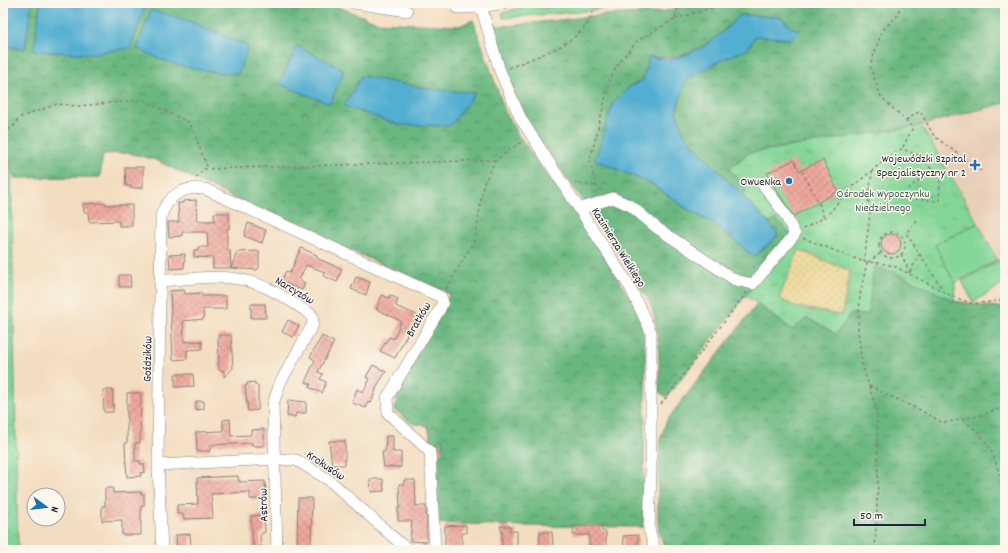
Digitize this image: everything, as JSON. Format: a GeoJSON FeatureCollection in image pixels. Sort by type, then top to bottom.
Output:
{"type":"FeatureCollection","features":[{"type":"Feature","properties":{"kind":"street"},"geometry":{"type":"LineString","coordinates":[[354,3],[407,11]]}},
{"type":"Feature","properties":{"kind":"street"},"geometry":{"type":"LineString","coordinates":[[457,8],[503,3]]}},
{"type":"Feature","properties":{"kind":"street","name":"Kazimierza Wielkiego"},"geometry":{"type":"LineString","coordinates":[[480,5],[500,71],[521,119],[630,287],[651,332],[651,472],[649,528],[655,550]]}},
{"type":"Feature","properties":{"kind":"street"},"geometry":{"type":"LineString","coordinates":[[579,209],[613,198],[631,206],[664,232],[735,280],[754,284],[795,234],[784,213],[761,182]]}},
{"type":"Feature","properties":{"kind":"street","name":"Bratków"},"geometry":{"type":"LineString","coordinates":[[193,184],[441,297],[443,302],[440,309],[387,398],[388,413],[430,452],[436,550]]}},
{"type":"Feature","properties":{"kind":"street","name":"Goździków"},"geometry":{"type":"LineString","coordinates":[[162,550],[158,466],[161,216],[164,206],[170,198],[193,184]]}},
{"type":"Feature","properties":{"kind":"street","name":"Narcyzów"},"geometry":{"type":"LineString","coordinates":[[161,280],[224,278],[244,280],[267,288],[287,298],[312,314],[313,324],[280,383],[273,404],[274,459]]}},
{"type":"Feature","properties":{"kind":"street","name":"Krokusów"},"geometry":{"type":"LineString","coordinates":[[158,466],[274,459],[296,460],[329,480],[402,545],[411,550]]}},
{"type":"Feature","properties":{"kind":"street","name":"Astrów"},"geometry":{"type":"LineString","coordinates":[[274,459],[277,550]]}},
{"type":"Feature","properties":{"kind":"path"},"geometry":{"type":"LineString","coordinates":[[500,71],[570,41],[588,23],[596,3]]}},
{"type":"Feature","properties":{"kind":"path"},"geometry":{"type":"LineString","coordinates":[[675,18],[678,3]]}},
{"type":"Feature","properties":{"kind":"path"},"geometry":{"type":"LineString","coordinates":[[596,186],[590,161],[610,79],[619,63],[637,41],[675,18],[728,3]]}},
{"type":"Feature","properties":{"kind":"path"},"geometry":{"type":"LineString","coordinates":[[900,3],[898,15],[882,31],[870,66],[881,96],[913,127],[902,149]]}},
{"type":"Feature","properties":{"kind":"path"},"geometry":{"type":"LineString","coordinates":[[3,133],[14,126],[18,118],[57,104],[78,106],[143,100],[190,123],[208,169]]}},
{"type":"Feature","properties":{"kind":"path"},"geometry":{"type":"LineString","coordinates":[[906,120],[920,111],[934,136],[981,171]]}},
{"type":"Feature","properties":{"kind":"path"},"geometry":{"type":"LineString","coordinates":[[441,297],[475,239],[484,183],[496,160],[531,135]]}},
{"type":"Feature","properties":{"kind":"path"},"geometry":{"type":"LineString","coordinates":[[795,234],[824,218],[848,190],[873,168],[896,151],[902,149],[921,156],[940,180],[939,201],[914,199]]}},
{"type":"Feature","properties":{"kind":"path"},"geometry":{"type":"LineString","coordinates":[[193,184],[204,169],[496,160]]}},
{"type":"Feature","properties":{"kind":"path"},"geometry":{"type":"LineString","coordinates":[[864,262],[871,206],[868,200],[873,168]]}},
{"type":"Feature","properties":{"kind":"path"},"geometry":{"type":"LineString","coordinates":[[908,189],[932,169]]}},
{"type":"Feature","properties":{"kind":"path"},"geometry":{"type":"LineString","coordinates":[[802,171],[818,201],[824,218]]}},
{"type":"Feature","properties":{"kind":"path"},"geometry":{"type":"LineString","coordinates":[[561,181],[596,186],[613,198]]}},
{"type":"Feature","properties":{"kind":"path"},"geometry":{"type":"LineString","coordinates":[[917,220],[906,233],[942,289]]}},
{"type":"Feature","properties":{"kind":"path"},"geometry":{"type":"LineString","coordinates":[[890,232],[900,234],[905,243],[901,254],[894,258],[883,255],[878,247],[881,238],[890,232]]}},
{"type":"Feature","properties":{"kind":"path"},"geometry":{"type":"LineString","coordinates":[[795,234],[864,262],[894,266],[942,289],[952,296],[973,304],[1005,300]]}},
{"type":"Feature","properties":{"kind":"path"},"geometry":{"type":"LineString","coordinates":[[875,550],[878,482],[877,412],[862,364],[858,330],[860,295],[867,262],[881,253]]}},
{"type":"Feature","properties":{"kind":"path"},"geometry":{"type":"LineString","coordinates":[[901,254],[910,273]]}},
{"type":"Feature","properties":{"kind":"path"},"geometry":{"type":"LineString","coordinates":[[910,273],[919,254]]}},
{"type":"Feature","properties":{"kind":"path"},"geometry":{"type":"LineString","coordinates":[[650,418],[754,284]]}},
{"type":"Feature","properties":{"kind":"path"},"geometry":{"type":"LineString","coordinates":[[868,386],[920,410],[943,423],[963,420],[1005,407]]}},
{"type":"Feature","properties":{"kind":"path"},"geometry":{"type":"LineString","coordinates":[[963,420],[976,428],[996,458],[1005,503]]}},
{"type":"Feature","properties":{"kind":"shaded area","name":"Wojewódzki Szpital Specjalistyczny nr 2"},"geometry":{"type":"Polygon","coordinates":[[[1005,103],[1005,269],[922,125],[1005,103]]]}},
{"type":"Feature","properties":{"kind":"green space"},"geometry":{"type":"Polygon","coordinates":[[[3,3],[327,3],[378,22],[459,26],[473,20],[506,114],[518,135],[586,228],[637,309],[641,319],[645,362],[644,527],[524,526],[436,523],[434,455],[428,426],[411,423],[395,410],[400,385],[450,294],[260,211],[156,160],[129,153],[103,154],[100,177],[14,178],[8,154],[3,153],[3,3]]]}},
{"type":"Feature","properties":{"kind":"green space"},"geometry":{"type":"Polygon","coordinates":[[[536,3],[541,9],[563,3],[620,3],[621,5],[606,9],[503,18],[502,13],[536,3]]]}},
{"type":"Feature","properties":{"kind":"green space"},"geometry":{"type":"Polygon","coordinates":[[[691,3],[1005,3],[1005,103],[913,127],[748,153],[729,169],[742,183],[746,190],[743,197],[685,136],[676,112],[686,80],[723,59],[748,49],[755,36],[790,39],[792,28],[780,17],[740,15],[720,34],[700,48],[677,56],[664,58],[649,57],[643,80],[629,87],[595,160],[650,183],[684,207],[720,228],[754,257],[778,236],[769,223],[776,219],[792,236],[667,397],[659,392],[658,336],[654,314],[650,303],[597,219],[530,128],[507,76],[492,25],[507,26],[602,15],[662,12],[691,3]]]}},
{"type":"Feature","properties":{"kind":"green space","name":"Ośrodek Wypoczynku Niedzielnego"},"geometry":{"type":"Polygon","coordinates":[[[613,103],[697,150],[742,197],[742,184],[729,169],[748,153],[921,125],[978,223],[935,245],[955,283],[954,301],[868,315],[851,314],[836,334],[807,318],[793,330],[745,295],[791,236],[769,223],[613,103]]]}},
{"type":"Feature","properties":{"kind":"green space"},"geometry":{"type":"Polygon","coordinates":[[[3,156],[11,164],[18,550],[3,550],[3,156]]]}},
{"type":"Feature","properties":{"kind":"green space"},"geometry":{"type":"Polygon","coordinates":[[[978,223],[997,260],[955,283],[935,245],[978,223]]]}},
{"type":"Feature","properties":{"kind":"green space"},"geometry":{"type":"Polygon","coordinates":[[[1003,258],[1005,264],[1005,283],[973,302],[962,281],[1003,258]]]}},
{"type":"Feature","properties":{"kind":"green space"},"geometry":{"type":"Polygon","coordinates":[[[874,267],[894,272],[954,301],[1005,308],[1005,550],[665,550],[658,527],[658,491],[660,440],[667,420],[757,304],[793,330],[807,318],[836,334],[851,314],[868,315],[874,267]]]}},
{"type":"Feature","properties":{"kind":"sand"},"geometry":{"type":"Polygon","coordinates":[[[799,250],[850,271],[842,315],[795,307],[779,298],[799,250]]]}},
{"type":"Feature","properties":{"kind":"water"},"geometry":{"type":"Polygon","coordinates":[[[3,3],[32,3],[25,49],[3,46],[3,3]]]}},
{"type":"Feature","properties":{"kind":"water"},"geometry":{"type":"Polygon","coordinates":[[[40,3],[147,3],[130,48],[90,54],[34,51],[40,3]]]}},
{"type":"Feature","properties":{"kind":"water"},"geometry":{"type":"Polygon","coordinates":[[[151,10],[190,21],[248,46],[238,74],[210,71],[174,64],[137,48],[151,10]]]}},
{"type":"Feature","properties":{"kind":"water"},"geometry":{"type":"Polygon","coordinates":[[[740,15],[780,17],[792,28],[801,29],[790,39],[755,36],[748,49],[723,59],[686,80],[676,112],[685,136],[769,223],[778,235],[754,257],[720,228],[684,207],[650,183],[595,160],[613,103],[629,87],[643,80],[649,57],[668,59],[690,53],[709,43],[740,15]]]}},
{"type":"Feature","properties":{"kind":"water"},"geometry":{"type":"Polygon","coordinates":[[[297,46],[344,70],[330,104],[279,84],[297,46]]]}},
{"type":"Feature","properties":{"kind":"water"},"geometry":{"type":"Polygon","coordinates":[[[361,76],[429,89],[475,93],[450,126],[399,125],[344,106],[361,76]]]}},
{"type":"Feature","properties":{"kind":"building"},"geometry":{"type":"Polygon","coordinates":[[[794,160],[799,171],[823,160],[838,191],[794,216],[767,173],[794,160]]]}},
{"type":"Feature","properties":{"kind":"building"},"geometry":{"type":"Polygon","coordinates":[[[125,167],[143,167],[143,188],[131,188],[131,186],[126,186],[125,167]]]}},
{"type":"Feature","properties":{"kind":"building"},"geometry":{"type":"Polygon","coordinates":[[[196,200],[197,221],[215,221],[214,213],[229,213],[227,250],[230,250],[231,268],[213,268],[213,258],[194,257],[194,250],[198,250],[198,247],[208,247],[207,232],[182,232],[182,236],[169,237],[168,222],[179,222],[178,203],[196,200]]]}},
{"type":"Feature","properties":{"kind":"building"},"geometry":{"type":"Polygon","coordinates":[[[106,203],[106,205],[132,205],[132,226],[119,226],[119,221],[89,222],[88,212],[84,212],[83,204],[106,203]]]}},
{"type":"Feature","properties":{"kind":"building"},"geometry":{"type":"Polygon","coordinates":[[[248,223],[266,230],[262,243],[244,236],[248,223]]]}},
{"type":"Feature","properties":{"kind":"building"},"geometry":{"type":"Polygon","coordinates":[[[891,234],[898,237],[901,244],[898,251],[891,254],[884,251],[881,244],[884,237],[891,234]]]}},
{"type":"Feature","properties":{"kind":"building"},"geometry":{"type":"Polygon","coordinates":[[[301,248],[317,255],[316,258],[342,269],[337,282],[323,276],[325,272],[306,265],[299,280],[305,283],[302,290],[281,281],[286,271],[290,273],[301,248]]]}},
{"type":"Feature","properties":{"kind":"building"},"geometry":{"type":"Polygon","coordinates":[[[259,251],[259,267],[257,270],[231,268],[237,252],[259,251]]]}},
{"type":"Feature","properties":{"kind":"building"},"geometry":{"type":"Polygon","coordinates":[[[185,254],[184,268],[170,269],[169,255],[185,254]]]}},
{"type":"Feature","properties":{"kind":"building"},"geometry":{"type":"Polygon","coordinates":[[[119,275],[130,275],[131,287],[119,287],[119,275]]]}},
{"type":"Feature","properties":{"kind":"building"},"geometry":{"type":"Polygon","coordinates":[[[356,277],[370,282],[366,295],[351,289],[356,277]]]}},
{"type":"Feature","properties":{"kind":"building"},"geometry":{"type":"Polygon","coordinates":[[[184,290],[185,294],[202,293],[202,296],[226,296],[226,309],[203,309],[204,319],[183,321],[184,342],[202,341],[202,349],[187,350],[187,359],[173,360],[170,291],[184,290]]]}},
{"type":"Feature","properties":{"kind":"building"},"geometry":{"type":"Polygon","coordinates":[[[382,295],[389,298],[390,295],[398,299],[396,306],[417,315],[395,358],[380,351],[389,337],[394,339],[401,321],[376,309],[382,295]]]}},
{"type":"Feature","properties":{"kind":"building"},"geometry":{"type":"Polygon","coordinates":[[[251,304],[265,304],[266,318],[251,318],[251,304]]]}},
{"type":"Feature","properties":{"kind":"building"},"geometry":{"type":"Polygon","coordinates":[[[288,320],[299,326],[293,337],[282,332],[288,320]]]}},
{"type":"Feature","properties":{"kind":"building"},"geometry":{"type":"Polygon","coordinates":[[[218,335],[231,335],[233,368],[224,377],[224,371],[219,370],[218,335]]]}},
{"type":"Feature","properties":{"kind":"building"},"geometry":{"type":"Polygon","coordinates":[[[322,336],[334,342],[318,372],[323,374],[320,379],[326,382],[322,393],[309,387],[311,384],[305,382],[315,360],[310,357],[322,336]]]}},
{"type":"Feature","properties":{"kind":"building"},"geometry":{"type":"Polygon","coordinates":[[[373,365],[386,372],[378,384],[371,403],[368,402],[366,408],[352,403],[357,389],[363,392],[370,379],[366,377],[373,365]]]}},
{"type":"Feature","properties":{"kind":"building"},"geometry":{"type":"Polygon","coordinates":[[[175,374],[193,374],[194,386],[175,387],[175,374]]]}},
{"type":"Feature","properties":{"kind":"building"},"geometry":{"type":"Polygon","coordinates":[[[255,382],[255,385],[258,385],[258,410],[248,411],[245,386],[247,383],[255,382]]]}},
{"type":"Feature","properties":{"kind":"building"},"geometry":{"type":"Polygon","coordinates":[[[103,390],[113,390],[113,412],[104,412],[103,390]]]}},
{"type":"Feature","properties":{"kind":"building"},"geometry":{"type":"Polygon","coordinates":[[[127,393],[141,393],[140,443],[135,443],[135,461],[140,461],[140,464],[144,464],[145,472],[140,473],[141,476],[127,477],[125,443],[127,443],[127,393]]]}},
{"type":"Feature","properties":{"kind":"building"},"geometry":{"type":"Polygon","coordinates":[[[288,400],[306,402],[306,413],[296,413],[295,417],[287,416],[288,400]]]}},
{"type":"Feature","properties":{"kind":"building"},"geometry":{"type":"Polygon","coordinates":[[[196,401],[204,401],[204,409],[196,410],[196,401]]]}},
{"type":"Feature","properties":{"kind":"building"},"geometry":{"type":"Polygon","coordinates":[[[230,419],[231,436],[251,435],[251,430],[264,429],[264,446],[252,446],[252,443],[210,445],[210,451],[197,451],[196,432],[223,431],[223,420],[230,419]]]}},
{"type":"Feature","properties":{"kind":"building"},"geometry":{"type":"Polygon","coordinates":[[[386,436],[393,436],[393,452],[401,452],[401,467],[384,467],[382,452],[385,452],[386,436]]]}},
{"type":"Feature","properties":{"kind":"building"},"geometry":{"type":"Polygon","coordinates":[[[329,441],[345,441],[345,465],[332,465],[329,441]]]}},
{"type":"Feature","properties":{"kind":"building"},"geometry":{"type":"Polygon","coordinates":[[[441,444],[442,453],[437,453],[433,445],[441,444]]]}},
{"type":"Feature","properties":{"kind":"building"},"geometry":{"type":"Polygon","coordinates":[[[238,476],[239,482],[265,481],[266,499],[250,499],[250,492],[211,494],[213,518],[184,519],[183,514],[177,514],[177,505],[198,504],[197,478],[238,476]]]}},
{"type":"Feature","properties":{"kind":"building"},"geometry":{"type":"Polygon","coordinates":[[[370,479],[383,479],[384,491],[371,492],[370,479]]]}},
{"type":"Feature","properties":{"kind":"building"},"geometry":{"type":"Polygon","coordinates":[[[404,480],[415,480],[416,506],[426,506],[427,542],[410,541],[412,521],[398,521],[398,508],[400,508],[399,484],[404,484],[404,480]]]}},
{"type":"Feature","properties":{"kind":"building"},"geometry":{"type":"Polygon","coordinates":[[[105,488],[113,488],[113,493],[141,492],[141,494],[144,494],[144,506],[141,506],[141,535],[122,535],[122,520],[102,521],[102,506],[105,506],[105,488]]]}},
{"type":"Feature","properties":{"kind":"building"},"geometry":{"type":"Polygon","coordinates":[[[298,498],[312,498],[311,547],[297,546],[298,498]]]}},
{"type":"Feature","properties":{"kind":"building"},"geometry":{"type":"Polygon","coordinates":[[[264,515],[265,532],[260,536],[261,550],[253,550],[251,516],[264,515]]]}},
{"type":"Feature","properties":{"kind":"building"},"geometry":{"type":"Polygon","coordinates":[[[466,525],[466,533],[462,533],[462,548],[445,548],[445,526],[466,525]]]}},
{"type":"Feature","properties":{"kind":"building"},"geometry":{"type":"Polygon","coordinates":[[[500,526],[510,526],[510,531],[517,531],[517,549],[502,549],[502,531],[500,526]]]}},
{"type":"Feature","properties":{"kind":"building"},"geometry":{"type":"Polygon","coordinates":[[[574,526],[602,526],[602,531],[606,532],[606,546],[589,546],[589,535],[573,535],[574,526]]]}},
{"type":"Feature","properties":{"kind":"building"},"geometry":{"type":"Polygon","coordinates":[[[540,532],[552,532],[553,549],[539,549],[540,532]]]}},
{"type":"Feature","properties":{"kind":"building"},"geometry":{"type":"Polygon","coordinates":[[[190,534],[191,548],[177,548],[176,535],[190,534]]]}},
{"type":"Feature","properties":{"kind":"building"},"geometry":{"type":"Polygon","coordinates":[[[638,535],[638,548],[624,549],[623,536],[638,535]]]}},
{"type":"Feature","properties":{"kind":"place","name":"Wojewódzki Szpital Specjalistyczny nr 2"},"geometry":{"type":"Point","coordinates":[975,165]}},
{"type":"Feature","properties":{"kind":"place","name":"OWueNka"},"geometry":{"type":"Point","coordinates":[789,181]}}]}
